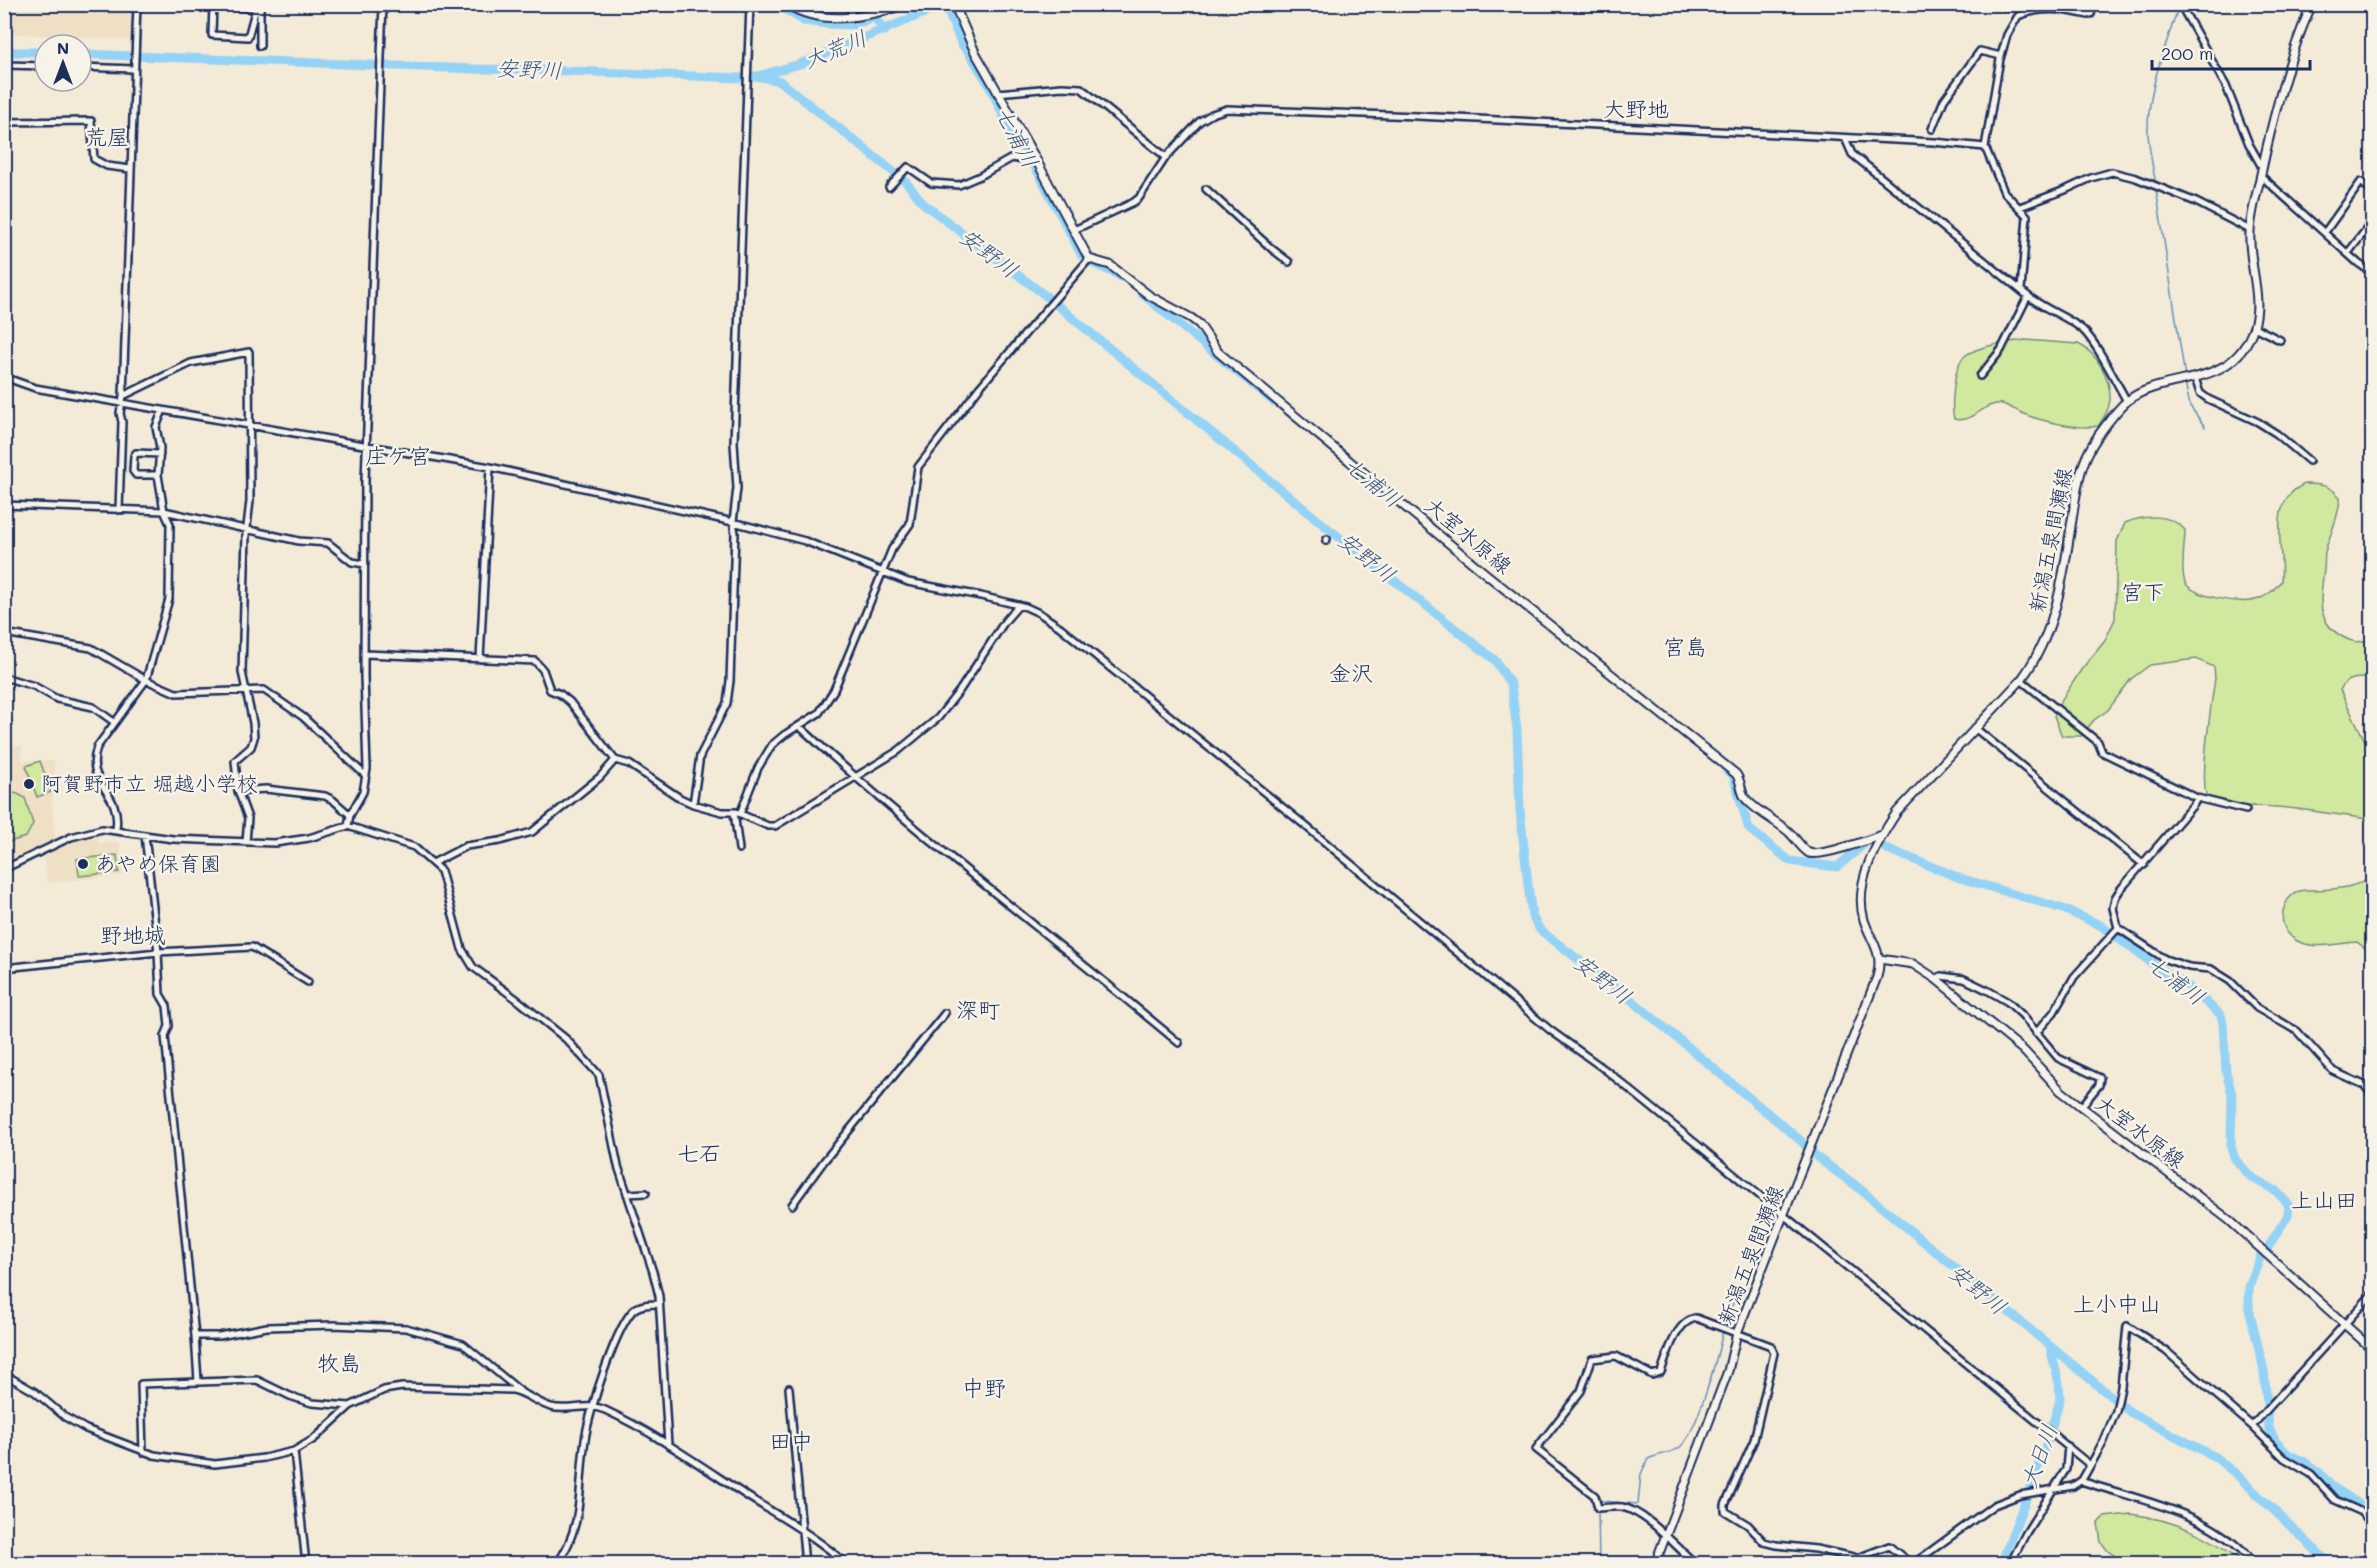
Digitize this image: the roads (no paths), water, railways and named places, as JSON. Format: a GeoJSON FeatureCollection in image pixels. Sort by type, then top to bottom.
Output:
{"type":"FeatureCollection","features":[{"type":"Feature","properties":{"kind":"main road"},"geometry":{"type":"LineString","coordinates":[[786,4],[809,15],[851,18],[906,4]]}},
{"type":"Feature","properties":{"kind":"main road","name":"新潟五泉間瀬線"},"geometry":{"type":"LineString","coordinates":[[1655,1563],[1728,1371],[1737,1333],[1877,977],[1880,959],[1863,916],[1861,894],[1873,852],[1881,835],[1897,812],[2021,680],[2040,650],[2058,602],[2084,459],[2100,433],[2127,401],[2151,390],[2221,368],[2239,353],[2254,327],[2257,305],[2250,230],[2262,167],[2287,73],[2301,29],[2312,4]]}},
{"type":"Feature","properties":{"kind":"main road"},"geometry":{"type":"LineString","coordinates":[[956,7],[975,52],[1089,259]]}},
{"type":"Feature","properties":{"kind":"main road","name":"大室水原線"},"geometry":{"type":"LineString","coordinates":[[1089,259],[1110,265],[1150,296],[1199,324],[1218,352],[1486,574],[1736,774],[1741,781],[1742,792],[1747,800],[1784,828],[1807,852],[1812,854],[1845,847],[1881,835]]}},
{"type":"Feature","properties":{"kind":"main road","name":"大室水原線"},"geometry":{"type":"LineString","coordinates":[[1880,959],[1913,964],[1936,979],[2019,1047],[2061,1091],[2229,1220],[2373,1349]]}},
{"type":"Feature","properties":{"kind":"street"},"geometry":{"type":"LineString","coordinates":[[119,510],[122,422],[120,414],[123,396],[137,4]]}},
{"type":"Feature","properties":{"kind":"street"},"geometry":{"type":"LineString","coordinates":[[348,826],[350,815],[363,792],[366,776],[366,446],[383,4]]}},
{"type":"Feature","properties":{"kind":"street"},"geometry":{"type":"LineString","coordinates":[[693,804],[700,756],[727,703],[729,694],[735,533],[733,522],[737,488],[734,443],[750,4]]}},
{"type":"Feature","properties":{"kind":"street"},"geometry":{"type":"LineString","coordinates":[[851,4],[851,18]]}},
{"type":"Feature","properties":{"kind":"street"},"geometry":{"type":"LineString","coordinates":[[2021,290],[2027,216],[2004,192],[1985,147],[2001,56],[2007,35],[2018,16],[2043,9],[2057,9],[2088,15],[2094,4]]}},
{"type":"Feature","properties":{"kind":"street"},"geometry":{"type":"LineString","coordinates":[[213,5],[258,6],[248,37],[212,35],[213,5]]}},
{"type":"Feature","properties":{"kind":"street"},"geometry":{"type":"LineString","coordinates":[[2181,5],[2226,86],[2249,144],[2262,167]]}},
{"type":"Feature","properties":{"kind":"street"},"geometry":{"type":"LineString","coordinates":[[258,6],[260,46]]}},
{"type":"Feature","properties":{"kind":"street"},"geometry":{"type":"LineString","coordinates":[[1932,129],[1944,100],[1980,51],[2001,56]]}},
{"type":"Feature","properties":{"kind":"street"},"geometry":{"type":"LineString","coordinates":[[4,64],[33,65]]}},
{"type":"Feature","properties":{"kind":"street"},"geometry":{"type":"LineString","coordinates":[[93,67],[134,68]]}},
{"type":"Feature","properties":{"kind":"street"},"geometry":{"type":"LineString","coordinates":[[997,93],[1077,87],[1090,94],[1166,157]]}},
{"type":"Feature","properties":{"kind":"street"},"geometry":{"type":"LineString","coordinates":[[1074,230],[1139,198],[1166,157],[1206,117],[1227,109],[1845,138],[1985,147]]}},
{"type":"Feature","properties":{"kind":"street"},"geometry":{"type":"LineString","coordinates":[[4,122],[91,121],[93,159],[107,166],[130,169]]}},
{"type":"Feature","properties":{"kind":"street"},"geometry":{"type":"LineString","coordinates":[[1845,138],[1852,154],[2028,296],[2042,307],[2082,329],[2091,339],[2127,401]]}},
{"type":"Feature","properties":{"kind":"street"},"geometry":{"type":"LineString","coordinates":[[891,185],[908,167],[931,183],[959,185],[1012,158],[1023,160],[1033,154]]}},
{"type":"Feature","properties":{"kind":"street"},"geometry":{"type":"LineString","coordinates":[[2020,207],[2091,178],[2112,172],[2196,202],[2250,230]]}},
{"type":"Feature","properties":{"kind":"street"},"geometry":{"type":"LineString","coordinates":[[2261,176],[2373,273]]}},
{"type":"Feature","properties":{"kind":"street"},"geometry":{"type":"LineString","coordinates":[[2325,232],[2361,182],[2373,191]]}},
{"type":"Feature","properties":{"kind":"street"},"geometry":{"type":"LineString","coordinates":[[1206,189],[1289,262]]}},
{"type":"Feature","properties":{"kind":"street"},"geometry":{"type":"LineString","coordinates":[[2348,253],[2373,222]]}},
{"type":"Feature","properties":{"kind":"street"},"geometry":{"type":"LineString","coordinates":[[739,849],[737,813],[767,753],[784,735],[819,713],[825,706],[892,549],[910,524],[918,467],[979,388],[1089,259]]}},
{"type":"Feature","properties":{"kind":"street"},"geometry":{"type":"LineString","coordinates":[[1980,376],[2001,350],[2028,296]]}},
{"type":"Feature","properties":{"kind":"street"},"geometry":{"type":"LineString","coordinates":[[2254,327],[2280,340]]}},
{"type":"Feature","properties":{"kind":"street"},"geometry":{"type":"LineString","coordinates":[[123,396],[191,363],[249,352],[248,529],[242,672],[254,738],[251,747],[235,761],[238,791],[248,818],[246,842]]}},
{"type":"Feature","properties":{"kind":"street"},"geometry":{"type":"LineString","coordinates":[[4,377],[35,388],[490,467],[733,522],[806,541],[908,582],[1019,605],[1039,613],[1060,627],[1302,823],[1550,1030],[1607,1071],[2090,1465]]}},
{"type":"Feature","properties":{"kind":"street"},"geometry":{"type":"LineString","coordinates":[[2188,380],[2208,399],[2258,422],[2277,434],[2309,461]]}},
{"type":"Feature","properties":{"kind":"street"},"geometry":{"type":"LineString","coordinates":[[116,829],[116,808],[111,795],[94,773],[92,759],[97,747],[114,722],[146,680],[169,599],[170,524],[164,511],[158,476],[160,442],[156,427],[163,410]]}},
{"type":"Feature","properties":{"kind":"street"},"geometry":{"type":"LineString","coordinates":[[158,476],[136,475],[133,471],[134,456],[136,453],[160,454]]}},
{"type":"Feature","properties":{"kind":"street"},"geometry":{"type":"LineString","coordinates":[[480,659],[490,467]]}},
{"type":"Feature","properties":{"kind":"street"},"geometry":{"type":"LineString","coordinates":[[4,505],[164,511],[299,541],[328,543],[352,562],[365,564]]}},
{"type":"Feature","properties":{"kind":"street"},"geometry":{"type":"LineString","coordinates":[[365,654],[522,659],[539,663],[550,690],[570,702],[615,760],[629,764],[680,798],[693,804],[722,812],[737,813],[768,826],[775,826],[898,751],[938,718],[960,690],[1005,621],[1019,605]]}},
{"type":"Feature","properties":{"kind":"street"},"geometry":{"type":"LineString","coordinates":[[4,633],[91,648],[146,680],[176,693],[264,690],[303,717],[366,776]]}},
{"type":"Feature","properties":{"kind":"street"},"geometry":{"type":"LineString","coordinates":[[4,677],[34,686],[57,699],[93,707],[114,722]]}},
{"type":"Feature","properties":{"kind":"street"},"geometry":{"type":"LineString","coordinates":[[2021,680],[2098,742],[2102,752],[2197,798],[2246,810]]}},
{"type":"Feature","properties":{"kind":"street"},"geometry":{"type":"LineString","coordinates":[[799,726],[854,776],[1017,913],[1179,1043]]}},
{"type":"Feature","properties":{"kind":"street"},"geometry":{"type":"LineString","coordinates":[[1976,729],[2144,865]]}},
{"type":"Feature","properties":{"kind":"street"},"geometry":{"type":"LineString","coordinates":[[433,863],[466,846],[500,841],[532,832],[600,777],[615,760]]}},
{"type":"Feature","properties":{"kind":"street"},"geometry":{"type":"LineString","coordinates":[[238,791],[266,789],[325,796],[350,815]]}},
{"type":"Feature","properties":{"kind":"street"},"geometry":{"type":"LineString","coordinates":[[2197,798],[2115,898],[2113,908],[2117,928],[2165,959],[2189,967],[2211,969],[2224,977],[2257,1008],[2297,1031],[2333,1071],[2364,1085],[2373,1095]]}},
{"type":"Feature","properties":{"kind":"street"},"geometry":{"type":"LineString","coordinates":[[4,869],[71,837],[102,829],[210,842],[275,843],[309,838],[348,826],[362,829],[385,839],[404,842],[414,847],[433,863],[441,871],[462,949],[472,968],[519,1000],[566,1039],[599,1075],[605,1094],[612,1143],[653,1272],[659,1304],[668,1445]]}},
{"type":"Feature","properties":{"kind":"street"},"geometry":{"type":"LineString","coordinates":[[145,835],[158,952],[160,994],[167,1006],[169,1026],[165,1036],[198,1381]]}},
{"type":"Feature","properties":{"kind":"street"},"geometry":{"type":"LineString","coordinates":[[2036,1033],[2054,1012],[2074,977],[2117,928]]}},
{"type":"Feature","properties":{"kind":"street"},"geometry":{"type":"LineString","coordinates":[[4,969],[158,952],[252,947],[308,982]]}},
{"type":"Feature","properties":{"kind":"street"},"geometry":{"type":"LineString","coordinates":[[1936,979],[1941,976],[1964,979],[2008,1002],[2058,1058],[2100,1078],[2099,1085],[2081,1107]]}},
{"type":"Feature","properties":{"kind":"street"},"geometry":{"type":"LineString","coordinates":[[792,1204],[945,1013]]}},
{"type":"Feature","properties":{"kind":"street"},"geometry":{"type":"LineString","coordinates":[[627,1194],[646,1193]]}},
{"type":"Feature","properties":{"kind":"street"},"geometry":{"type":"LineString","coordinates":[[2252,1426],[2373,1294]]}},
{"type":"Feature","properties":{"kind":"street"},"geometry":{"type":"LineString","coordinates":[[557,1563],[572,1539],[577,1521],[583,1482],[585,1440],[592,1407],[618,1336],[632,1312],[638,1307],[659,1304]]}},
{"type":"Feature","properties":{"kind":"street"},"geometry":{"type":"LineString","coordinates":[[1696,1563],[1647,1520],[1626,1509],[1599,1508],[1594,1496],[1536,1449],[1581,1391],[1592,1359],[1616,1356],[1652,1375],[1657,1374],[1661,1372],[1673,1337],[1692,1318],[1771,1346],[1774,1353],[1756,1434],[1725,1505],[1725,1511],[1752,1529],[1764,1542],[1816,1549],[1858,1558],[1889,1546],[1912,1563],[1994,1505],[2020,1495],[2073,1486],[2081,1481],[2104,1441],[2116,1411],[2121,1394],[2127,1326],[2166,1351],[2252,1426],[2284,1458],[2317,1479],[2332,1497],[2362,1512],[2373,1526]]}},
{"type":"Feature","properties":{"kind":"street"},"geometry":{"type":"LineString","coordinates":[[195,1336],[219,1336],[278,1326],[333,1325],[406,1328],[463,1344],[521,1392]]}},
{"type":"Feature","properties":{"kind":"street"},"geometry":{"type":"LineString","coordinates":[[4,1374],[35,1392],[65,1417],[86,1430],[143,1452],[175,1459],[220,1464],[294,1451],[314,1439],[350,1406],[384,1389],[402,1387],[513,1389],[549,1406],[561,1409],[592,1407],[605,1410],[668,1445],[846,1563]]}},
{"type":"Feature","properties":{"kind":"street"},"geometry":{"type":"LineString","coordinates":[[143,1452],[141,1384],[256,1380],[290,1396],[312,1403],[350,1406]]}},
{"type":"Feature","properties":{"kind":"street"},"geometry":{"type":"LineString","coordinates":[[789,1388],[804,1563]]}},
{"type":"Feature","properties":{"kind":"street"},"geometry":{"type":"LineString","coordinates":[[2010,1563],[2066,1469],[2068,1446]]}},
{"type":"Feature","properties":{"kind":"street"},"geometry":{"type":"LineString","coordinates":[[294,1451],[306,1563]]}},
{"type":"Feature","properties":{"kind":"street"},"geometry":{"type":"LineString","coordinates":[[2081,1481],[2207,1524],[2235,1543],[2254,1563]]}},
{"type":"Feature","properties":{"kind":"waterway"},"geometry":{"type":"LineString","coordinates":[[776,4],[804,21],[853,25],[874,17],[885,31]]}},
{"type":"Feature","properties":{"kind":"waterway","name":"大荒川"},"geometry":{"type":"LineString","coordinates":[[758,76],[800,64],[946,4]]}},
{"type":"Feature","properties":{"kind":"waterway","name":"七浦川"},"geometry":{"type":"LineString","coordinates":[[945,5],[962,45],[989,85],[1011,131],[1032,161],[1082,256],[1121,277]]}},
{"type":"Feature","properties":{"kind":"waterway"},"geometry":{"type":"LineString","coordinates":[[2156,185],[2148,133],[2151,100],[2158,68],[2179,5]]}},
{"type":"Feature","properties":{"kind":"waterway","name":"安野川"},"geometry":{"type":"LineString","coordinates":[[4,52],[33,52]]}},
{"type":"Feature","properties":{"kind":"waterway","name":"安野川"},"geometry":{"type":"LineString","coordinates":[[93,54],[741,78],[756,76],[780,81],[906,182],[924,204],[1046,296],[1330,530],[1495,660],[1511,685],[1517,730],[1520,810],[1528,884],[1532,916],[1540,930],[1634,1002],[1800,1140],[1818,1158],[1855,1185],[2130,1412],[2215,1457],[2236,1474],[2330,1564]]}},
{"type":"Feature","properties":{"kind":"waterway"},"geometry":{"type":"LineString","coordinates":[[2156,189],[2185,377]]}},
{"type":"Feature","properties":{"kind":"waterway","name":"七浦川"},"geometry":{"type":"LineString","coordinates":[[1141,293],[1274,402]]}},
{"type":"Feature","properties":{"kind":"waterway"},"geometry":{"type":"LineString","coordinates":[[2185,382],[2190,406],[2205,427]]}},
{"type":"Feature","properties":{"kind":"waterway","name":"七浦川"},"geometry":{"type":"LineString","coordinates":[[1725,768],[1733,775],[1749,829],[1790,861],[1837,867],[1864,844]]}},
{"type":"Feature","properties":{"kind":"waterway","name":"七浦川"},"geometry":{"type":"LineString","coordinates":[[1885,848],[1960,878],[2063,909],[2100,925],[2167,974],[2184,983],[2221,1015],[2226,1072],[2232,1094],[2231,1147],[2235,1159],[2251,1177],[2276,1191],[2289,1205],[2288,1215],[2267,1249]]}},
{"type":"Feature","properties":{"kind":"waterway","name":"七浦川"},"geometry":{"type":"LineString","coordinates":[[2261,1255],[2249,1287],[2249,1309],[2264,1370],[2269,1428],[2276,1442],[2288,1454],[2320,1473],[2330,1485],[2362,1506],[2372,1520]]}},
{"type":"Feature","properties":{"kind":"waterway"},"geometry":{"type":"LineString","coordinates":[[1724,1326],[1736,1296]]}},
{"type":"Feature","properties":{"kind":"waterway"},"geometry":{"type":"LineString","coordinates":[[1598,1503],[1601,1501],[1638,1504],[1641,1474],[1648,1459],[1675,1450],[1686,1440],[1700,1411],[1723,1331]]}},
{"type":"Feature","properties":{"kind":"waterway","name":"大日川"},"geometry":{"type":"LineString","coordinates":[[2001,1564],[2044,1451],[2060,1400],[2059,1383],[2050,1347]]}},
{"type":"Feature","properties":{"kind":"waterway"},"geometry":{"type":"LineString","coordinates":[[1598,1510],[1599,1564]]}},
{"type":"Feature","properties":{"kind":"place","name":"阿賀野市立 堀越小学校"},"geometry":{"type":"Point","coordinates":[29,784]}},
{"type":"Feature","properties":{"kind":"place","name":"あやめ保育園"},"geometry":{"type":"Point","coordinates":[83,864]}},
{"type":"Feature","properties":{"kind":"district","name":"大野地"},"geometry":{"type":"Point","coordinates":[1636,109]}},
{"type":"Feature","properties":{"kind":"district","name":"荒屋"},"geometry":{"type":"Point","coordinates":[107,137]}},
{"type":"Feature","properties":{"kind":"district","name":"庄ケ宮"},"geometry":{"type":"Point","coordinates":[398,456]}},
{"type":"Feature","properties":{"kind":"district","name":"宮下"},"geometry":{"type":"Point","coordinates":[2143,592]}},
{"type":"Feature","properties":{"kind":"district","name":"宮島"},"geometry":{"type":"Point","coordinates":[1685,647]}},
{"type":"Feature","properties":{"kind":"district","name":"金沢"},"geometry":{"type":"Point","coordinates":[1351,673]}},
{"type":"Feature","properties":{"kind":"district","name":"野地城"},"geometry":{"type":"Point","coordinates":[133,935]}},
{"type":"Feature","properties":{"kind":"district","name":"深町"},"geometry":{"type":"Point","coordinates":[978,1010]}},
{"type":"Feature","properties":{"kind":"district","name":"七石"},"geometry":{"type":"Point","coordinates":[699,1153]}},
{"type":"Feature","properties":{"kind":"district","name":"上山田"},"geometry":{"type":"Point","coordinates":[2324,1200]}},
{"type":"Feature","properties":{"kind":"district","name":"上小中山"},"geometry":{"type":"Point","coordinates":[2117,1304]}},
{"type":"Feature","properties":{"kind":"district","name":"牧島"},"geometry":{"type":"Point","coordinates":[339,1363]}},
{"type":"Feature","properties":{"kind":"district","name":"中野"},"geometry":{"type":"Point","coordinates":[984,1388]}},
{"type":"Feature","properties":{"kind":"district","name":"田中"},"geometry":{"type":"Point","coordinates":[791,1441]}}]}
